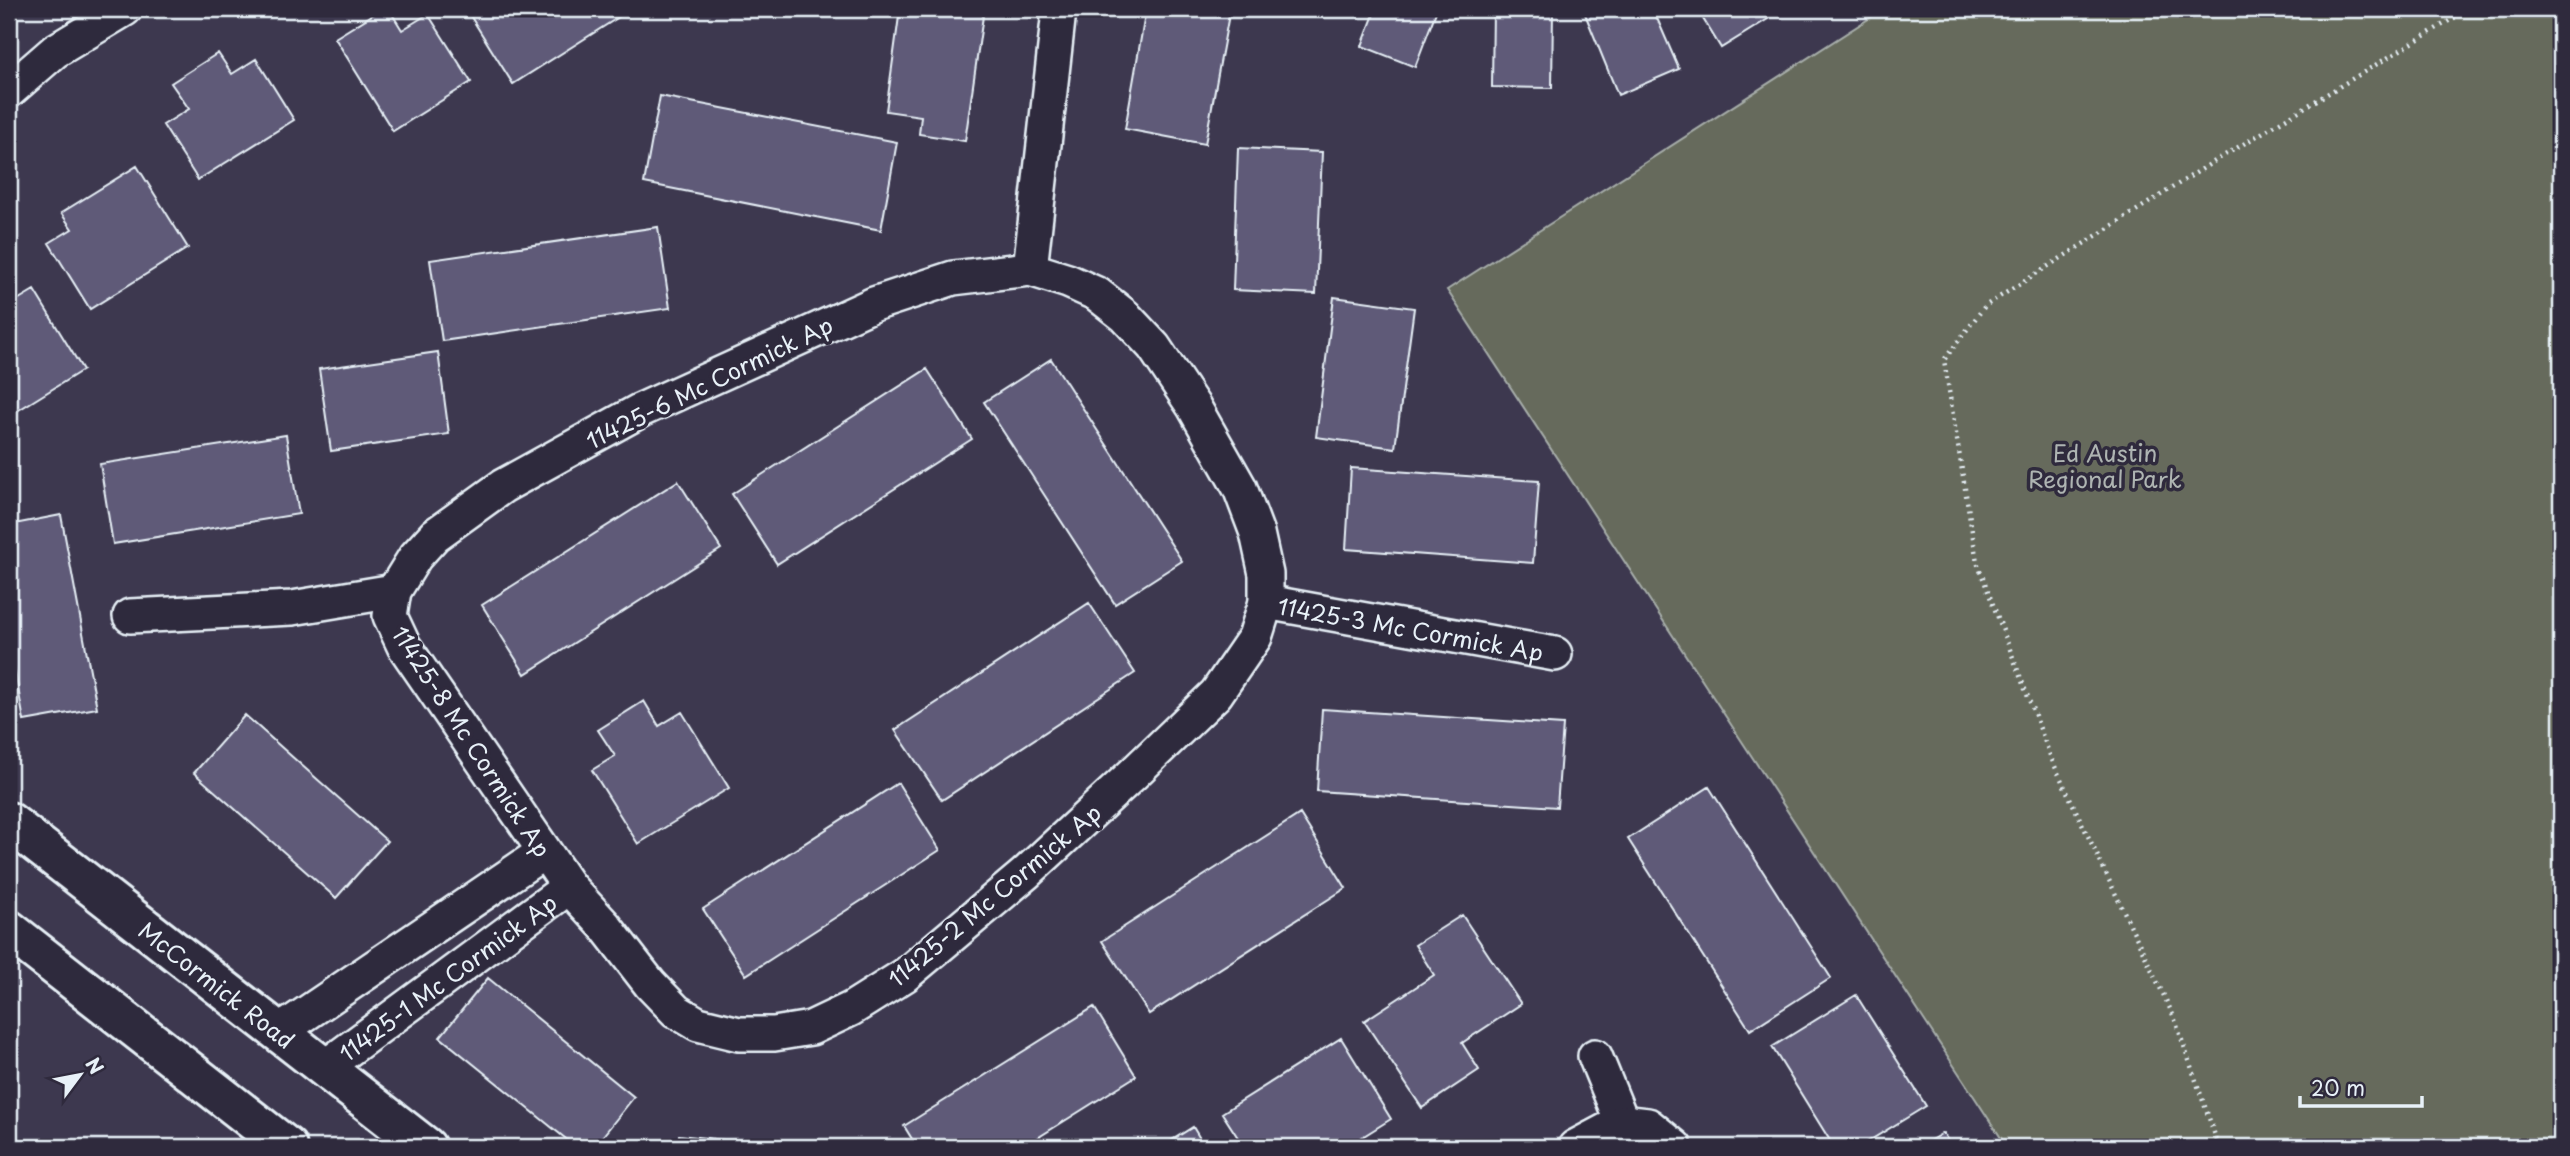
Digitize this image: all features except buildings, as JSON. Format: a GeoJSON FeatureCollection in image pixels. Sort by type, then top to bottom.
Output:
{"type":"FeatureCollection","features":[{"type":"Feature","properties":{"kind":"main road","name":"McCormick Road"},"geometry":{"type":"LineString","coordinates":[[9,822],[426,1147]]}},
{"type":"Feature","properties":{"kind":"main road"},"geometry":{"type":"LineString","coordinates":[[9,930],[287,1147]]}},
{"type":"Feature","properties":{"kind":"street"},"geometry":{"type":"LineString","coordinates":[[9,91],[55,51],[125,9]]}},
{"type":"Feature","properties":{"kind":"street"},"geometry":{"type":"LineString","coordinates":[[1030,269],[1059,11]]}},
{"type":"Feature","properties":{"kind":"street","name":"11425-6 Mc Cormick Ap"},"geometry":{"type":"LineString","coordinates":[[394,592],[415,557],[435,535],[503,486],[641,410],[874,304],[953,278],[1030,269]]}},
{"type":"Feature","properties":{"kind":"street","name":"11425-2 Mc Cormick Ap"},"geometry":{"type":"LineString","coordinates":[[569,887],[605,926],[650,984],[676,1011],[687,1018],[698,1024],[739,1034],[774,1034],[811,1028],[851,1010],[905,975],[1024,874],[1216,694],[1255,637],[1266,602],[1266,574],[1257,533],[1240,488],[1194,407],[1154,347],[1125,316],[1097,294],[1030,269]]}},
{"type":"Feature","properties":{"kind":"street"},"geometry":{"type":"LineString","coordinates":[[130,616],[292,608],[394,592]]}},
{"type":"Feature","properties":{"kind":"street","name":"11425-8 Mc Cormick Ap"},"geometry":{"type":"LineString","coordinates":[[394,592],[390,616],[404,646],[569,887]]}},
{"type":"Feature","properties":{"kind":"street","name":"11425-3 Mc Cormick Ap"},"geometry":{"type":"LineString","coordinates":[[1266,602],[1555,654]]}},
{"type":"Feature","properties":{"kind":"street","name":"11425-1 Mc Cormick Ap"},"geometry":{"type":"LineString","coordinates":[[279,1032],[544,852]]}},
{"type":"Feature","properties":{"kind":"street","name":"11425-1 Mc Cormick Ap"},"geometry":{"type":"LineString","coordinates":[[325,1067],[569,887]]}},
{"type":"Feature","properties":{"kind":"street"},"geometry":{"type":"LineString","coordinates":[[1595,1056],[1622,1122]]}},
{"type":"Feature","properties":{"kind":"street"},"geometry":{"type":"LineString","coordinates":[[1575,1147],[1622,1122],[1648,1125],[1675,1147]]}},
{"type":"Feature","properties":{"kind":"path"},"geometry":{"type":"LineString","coordinates":[[2219,1147],[2174,1017],[2051,758],[1977,562],[1944,360],[1985,306],[2210,164],[2469,9]]}},
{"type":"Feature","properties":{"kind":"green space","name":"Ed Austin Regional Park"},"geometry":{"type":"Polygon","coordinates":[[[1884,9],[2561,9],[2561,1147],[2007,1147],[1447,290],[1884,9]]]}}]}
